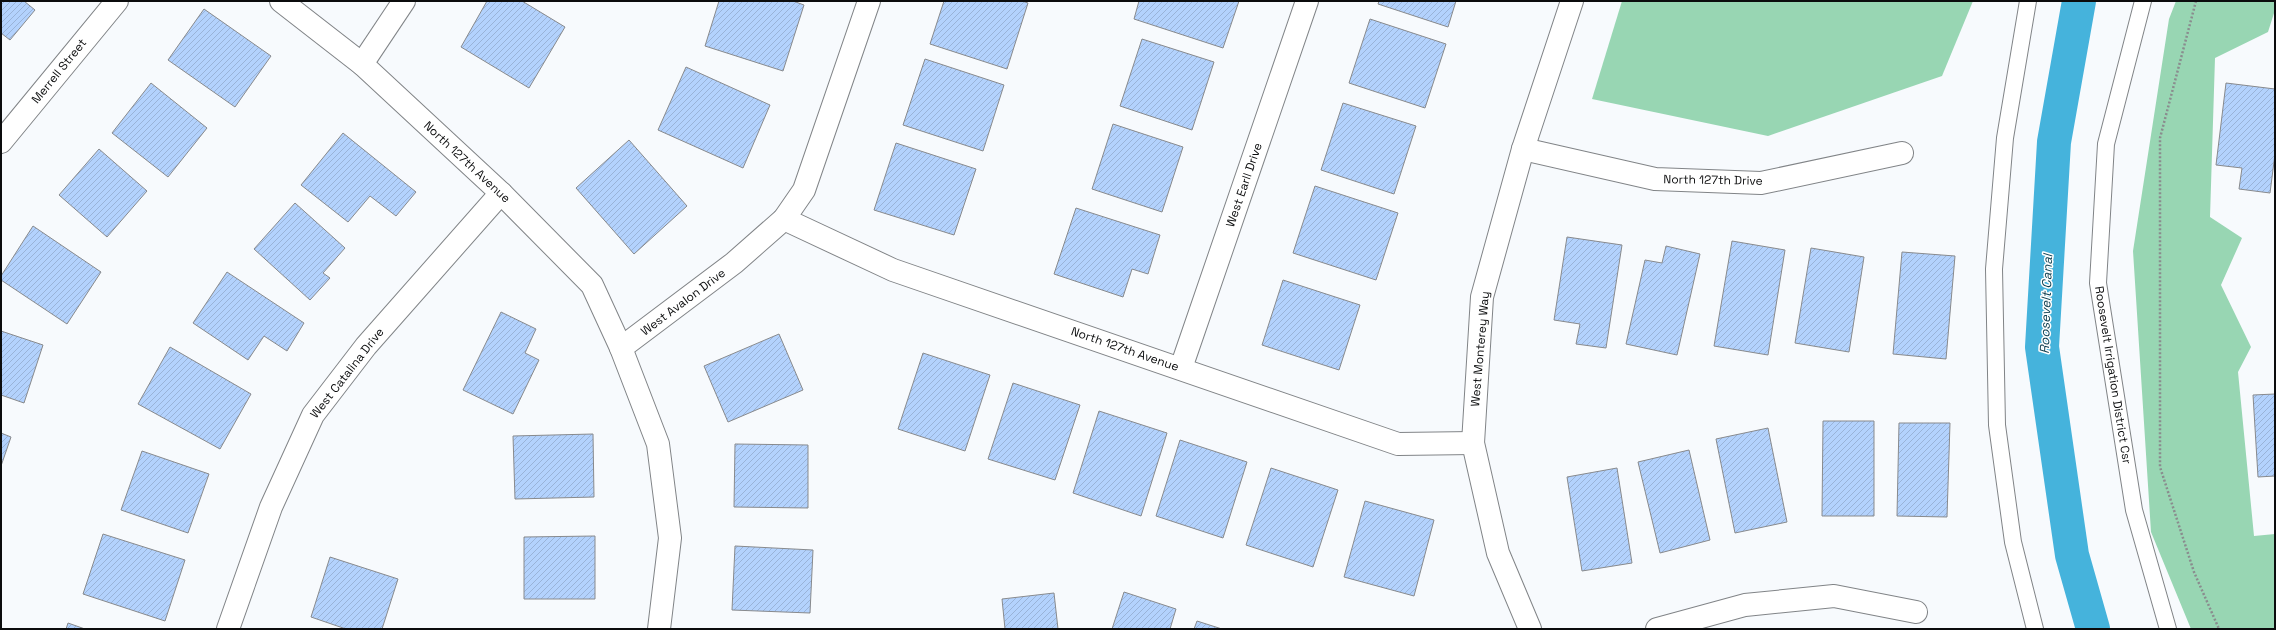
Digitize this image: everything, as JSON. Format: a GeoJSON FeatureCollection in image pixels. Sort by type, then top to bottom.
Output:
{"type":"FeatureCollection","features":[{"type":"Feature","properties":{"kind":"street","name":"Merrell Street"},"geometry":{"type":"LineString","coordinates":[[1,142],[117,1]]}},
{"type":"Feature","properties":{"kind":"street","name":"North 127th Avenue"},"geometry":{"type":"LineString","coordinates":[[281,1],[362,64],[501,193],[592,285],[621,348]]}},
{"type":"Feature","properties":{"kind":"street"},"geometry":{"type":"LineString","coordinates":[[362,64],[404,1]]}},
{"type":"Feature","properties":{"kind":"street","name":"West Avalon Drive"},"geometry":{"type":"LineString","coordinates":[[621,348],[734,263],[784,219],[804,190],[869,1]]}},
{"type":"Feature","properties":{"kind":"street","name":"West Earll Drive"},"geometry":{"type":"LineString","coordinates":[[1181,368],[1306,1]]}},
{"type":"Feature","properties":{"kind":"street","name":"West Monterey Way"},"geometry":{"type":"LineString","coordinates":[[1530,629],[1498,553],[1473,443],[1482,297],[1524,149],[1572,1]]}},
{"type":"Feature","properties":{"kind":"street","name":"North 127th Drive"},"geometry":{"type":"LineString","coordinates":[[1524,149],[1655,179],[1761,183],[1902,153]]}},
{"type":"Feature","properties":{"kind":"street","name":"West Catalina Drive"},"geometry":{"type":"LineString","coordinates":[[228,629],[271,507],[313,415],[366,346],[501,193]]}},
{"type":"Feature","properties":{"kind":"street","name":"North 127th Avenue"},"geometry":{"type":"LineString","coordinates":[[784,219],[893,270],[1398,444],[1473,443]]}},
{"type":"Feature","properties":{"kind":"street"},"geometry":{"type":"LineString","coordinates":[[621,348],[658,444],[670,538],[659,629]]}},
{"type":"Feature","properties":{"kind":"street"},"geometry":{"type":"LineString","coordinates":[[1657,629],[1745,605],[1834,596],[1916,612]]}},
{"type":"Feature","properties":{"kind":"lane"},"geometry":{"type":"LineString","coordinates":[[2028,1],[2005,138],[1994,269],[1997,425],[2013,542],[2035,629]]}},
{"type":"Feature","properties":{"kind":"lane","name":"Roosevelt Irrigation District Csr"},"geometry":{"type":"LineString","coordinates":[[2143,1],[2106,144],[2098,283],[2134,510],[2168,629]]}},
{"type":"Feature","properties":{"kind":"path"},"geometry":{"type":"LineString","coordinates":[[2196,1],[2160,138],[2160,467],[2194,572],[2219,629]]}},
{"type":"Feature","properties":{"kind":"green space"},"geometry":{"type":"Polygon","coordinates":[[[1622,1],[1973,1],[1942,76],[1768,136],[1592,99],[1622,1]]]}},
{"type":"Feature","properties":{"kind":"green space"},"geometry":{"type":"Polygon","coordinates":[[[2176,1],[2275,1],[2275,10],[2268,32],[2215,58],[2210,217],[2242,238],[2221,285],[2251,347],[2238,372],[2254,536],[2275,534],[2275,629],[2191,629],[2151,532],[2133,251],[2169,19],[2176,1]]]}},
{"type":"Feature","properties":{"kind":"building"},"geometry":{"type":"Polygon","coordinates":[[[1,1],[24,1],[35,10],[10,40],[1,33],[1,1]]]}},
{"type":"Feature","properties":{"kind":"building"},"geometry":{"type":"Polygon","coordinates":[[[487,1],[522,1],[565,27],[529,88],[461,47],[487,1]]]}},
{"type":"Feature","properties":{"kind":"building"},"geometry":{"type":"Polygon","coordinates":[[[719,1],[793,1],[804,5],[783,71],[705,46],[719,1]]]}},
{"type":"Feature","properties":{"kind":"building"},"geometry":{"type":"Polygon","coordinates":[[[944,1],[1022,1],[1028,3],[1007,69],[930,44],[944,1]]]}},
{"type":"Feature","properties":{"kind":"building"},"geometry":{"type":"Polygon","coordinates":[[[1139,1],[1239,1],[1223,48],[1134,19],[1139,1]]]}},
{"type":"Feature","properties":{"kind":"building"},"geometry":{"type":"Polygon","coordinates":[[[1379,1],[1456,1],[1448,27],[1378,4],[1379,1]]]}},
{"type":"Feature","properties":{"kind":"building"},"geometry":{"type":"Polygon","coordinates":[[[204,9],[271,56],[235,107],[168,60],[204,9]]]}},
{"type":"Feature","properties":{"kind":"building"},"geometry":{"type":"Polygon","coordinates":[[[1370,19],[1446,44],[1425,108],[1349,83],[1370,19]]]}},
{"type":"Feature","properties":{"kind":"building"},"geometry":{"type":"Polygon","coordinates":[[[1142,39],[1214,62],[1192,130],[1120,106],[1142,39]]]}},
{"type":"Feature","properties":{"kind":"building"},"geometry":{"type":"Polygon","coordinates":[[[925,59],[1004,85],[983,151],[903,125],[925,59]]]}},
{"type":"Feature","properties":{"kind":"building"},"geometry":{"type":"Polygon","coordinates":[[[686,67],[770,105],[743,168],[658,130],[686,67]]]}},
{"type":"Feature","properties":{"kind":"building"},"geometry":{"type":"Polygon","coordinates":[[[151,83],[207,128],[168,177],[112,133],[151,83]]]}},
{"type":"Feature","properties":{"kind":"building"},"geometry":{"type":"Polygon","coordinates":[[[2226,83],[2275,89],[2275,154],[2270,193],[2239,189],[2242,168],[2216,165],[2226,83]]]}},
{"type":"Feature","properties":{"kind":"building"},"geometry":{"type":"Polygon","coordinates":[[[1343,103],[1416,126],[1394,194],[1321,170],[1343,103]]]}},
{"type":"Feature","properties":{"kind":"building"},"geometry":{"type":"Polygon","coordinates":[[[1113,124],[1183,147],[1162,212],[1092,189],[1113,124]]]}},
{"type":"Feature","properties":{"kind":"building"},"geometry":{"type":"Polygon","coordinates":[[[343,133],[416,192],[396,216],[370,196],[348,222],[301,185],[343,133]]]}},
{"type":"Feature","properties":{"kind":"building"},"geometry":{"type":"Polygon","coordinates":[[[629,140],[687,206],[634,254],[576,188],[629,140]]]}},
{"type":"Feature","properties":{"kind":"building"},"geometry":{"type":"Polygon","coordinates":[[[896,143],[976,169],[954,235],[874,210],[896,143]]]}},
{"type":"Feature","properties":{"kind":"building"},"geometry":{"type":"Polygon","coordinates":[[[99,149],[147,191],[107,237],[59,195],[99,149]]]}},
{"type":"Feature","properties":{"kind":"building"},"geometry":{"type":"Polygon","coordinates":[[[1315,186],[1398,213],[1376,280],[1293,253],[1315,186]]]}},
{"type":"Feature","properties":{"kind":"building"},"geometry":{"type":"Polygon","coordinates":[[[295,203],[345,248],[323,273],[330,278],[310,300],[254,249],[295,203]]]}},
{"type":"Feature","properties":{"kind":"building"},"geometry":{"type":"Polygon","coordinates":[[[1076,208],[1160,235],[1148,274],[1132,269],[1123,297],[1054,274],[1076,208]]]}},
{"type":"Feature","properties":{"kind":"building"},"geometry":{"type":"Polygon","coordinates":[[[33,226],[101,272],[67,324],[1,280],[1,276],[33,226]]]}},
{"type":"Feature","properties":{"kind":"building"},"geometry":{"type":"Polygon","coordinates":[[[1567,237],[1622,245],[1606,348],[1576,344],[1580,324],[1554,320],[1567,237]]]}},
{"type":"Feature","properties":{"kind":"building"},"geometry":{"type":"Polygon","coordinates":[[[1732,241],[1785,250],[1768,355],[1714,346],[1732,241]]]}},
{"type":"Feature","properties":{"kind":"building"},"geometry":{"type":"Polygon","coordinates":[[[1666,246],[1700,254],[1677,355],[1626,344],[1645,260],[1662,263],[1666,246]]]}},
{"type":"Feature","properties":{"kind":"building"},"geometry":{"type":"Polygon","coordinates":[[[1811,248],[1864,257],[1849,352],[1795,343],[1811,248]]]}},
{"type":"Feature","properties":{"kind":"building"},"geometry":{"type":"Polygon","coordinates":[[[1902,252],[1955,256],[1946,359],[1893,354],[1902,252]]]}},
{"type":"Feature","properties":{"kind":"building"},"geometry":{"type":"Polygon","coordinates":[[[227,272],[304,323],[287,351],[264,336],[248,360],[193,323],[227,272]]]}},
{"type":"Feature","properties":{"kind":"building"},"geometry":{"type":"Polygon","coordinates":[[[1283,280],[1360,305],[1339,370],[1262,345],[1283,280]]]}},
{"type":"Feature","properties":{"kind":"building"},"geometry":{"type":"Polygon","coordinates":[[[501,312],[536,329],[525,353],[539,360],[513,414],[463,390],[501,312]]]}},
{"type":"Feature","properties":{"kind":"building"},"geometry":{"type":"Polygon","coordinates":[[[1,331],[43,345],[24,403],[1,395],[1,331]]]}},
{"type":"Feature","properties":{"kind":"building"},"geometry":{"type":"Polygon","coordinates":[[[779,334],[803,390],[728,422],[704,366],[779,334]]]}},
{"type":"Feature","properties":{"kind":"building"},"geometry":{"type":"Polygon","coordinates":[[[170,347],[251,394],[220,449],[138,404],[170,347]]]}},
{"type":"Feature","properties":{"kind":"building"},"geometry":{"type":"Polygon","coordinates":[[[923,353],[990,375],[965,451],[898,429],[923,353]]]}},
{"type":"Feature","properties":{"kind":"building"},"geometry":{"type":"Polygon","coordinates":[[[1013,383],[1080,405],[1055,480],[988,459],[1013,383]]]}},
{"type":"Feature","properties":{"kind":"building"},"geometry":{"type":"Polygon","coordinates":[[[2275,394],[2275,476],[2258,477],[2253,395],[2275,394]]]}},
{"type":"Feature","properties":{"kind":"building"},"geometry":{"type":"Polygon","coordinates":[[[1099,411],[1167,433],[1141,516],[1073,493],[1099,411]]]}},
{"type":"Feature","properties":{"kind":"building"},"geometry":{"type":"Polygon","coordinates":[[[1823,421],[1874,421],[1874,516],[1822,516],[1823,421]]]}},
{"type":"Feature","properties":{"kind":"building"},"geometry":{"type":"Polygon","coordinates":[[[1899,423],[1950,423],[1947,517],[1897,516],[1899,423]]]}},
{"type":"Feature","properties":{"kind":"building"},"geometry":{"type":"Polygon","coordinates":[[[1768,428],[1787,522],[1735,533],[1716,439],[1768,428]]]}},
{"type":"Feature","properties":{"kind":"building"},"geometry":{"type":"Polygon","coordinates":[[[1,433],[11,437],[1,466],[1,433]]]}},
{"type":"Feature","properties":{"kind":"building"},"geometry":{"type":"Polygon","coordinates":[[[593,434],[594,497],[515,499],[513,436],[593,434]]]}},
{"type":"Feature","properties":{"kind":"building"},"geometry":{"type":"Polygon","coordinates":[[[1180,440],[1247,462],[1223,538],[1156,516],[1180,440]]]}},
{"type":"Feature","properties":{"kind":"building"},"geometry":{"type":"Polygon","coordinates":[[[735,444],[808,445],[808,508],[734,507],[735,444]]]}},
{"type":"Feature","properties":{"kind":"building"},"geometry":{"type":"Polygon","coordinates":[[[1689,450],[1710,540],[1660,553],[1638,462],[1689,450]]]}},
{"type":"Feature","properties":{"kind":"building"},"geometry":{"type":"Polygon","coordinates":[[[142,451],[209,474],[188,533],[121,510],[142,451]]]}},
{"type":"Feature","properties":{"kind":"building"},"geometry":{"type":"Polygon","coordinates":[[[1271,468],[1338,490],[1313,567],[1246,545],[1271,468]]]}},
{"type":"Feature","properties":{"kind":"building"},"geometry":{"type":"Polygon","coordinates":[[[1617,468],[1632,563],[1582,571],[1567,477],[1617,468]]]}},
{"type":"Feature","properties":{"kind":"building"},"geometry":{"type":"Polygon","coordinates":[[[1365,501],[1434,520],[1414,596],[1344,577],[1365,501]]]}},
{"type":"Feature","properties":{"kind":"building"},"geometry":{"type":"Polygon","coordinates":[[[103,534],[185,560],[165,621],[83,594],[103,534]]]}},
{"type":"Feature","properties":{"kind":"building"},"geometry":{"type":"Polygon","coordinates":[[[595,536],[595,599],[524,599],[524,537],[595,536]]]}},
{"type":"Feature","properties":{"kind":"building"},"geometry":{"type":"Polygon","coordinates":[[[735,546],[813,550],[810,613],[732,610],[735,546]]]}},
{"type":"Feature","properties":{"kind":"building"},"geometry":{"type":"Polygon","coordinates":[[[330,557],[398,579],[382,629],[346,629],[311,617],[330,557]]]}},
{"type":"Feature","properties":{"kind":"building"},"geometry":{"type":"Polygon","coordinates":[[[1124,592],[1176,609],[1170,629],[1112,629],[1124,592]]]}},
{"type":"Feature","properties":{"kind":"building"},"geometry":{"type":"Polygon","coordinates":[[[1054,593],[1058,629],[1005,629],[1002,599],[1054,593]]]}},
{"type":"Feature","properties":{"kind":"building"},"geometry":{"type":"Polygon","coordinates":[[[1197,621],[1222,629],[1194,629],[1197,621]]]}},
{"type":"Feature","properties":{"kind":"building"},"geometry":{"type":"Polygon","coordinates":[[[68,623],[85,629],[66,629],[68,623]]]}},
{"type":"Feature","properties":{"kind":"waterway","name":"Roosevelt Canal"},"geometry":{"type":"LineString","coordinates":[[2079,1],[2054,142],[2042,347],[2072,555],[2093,629]]}}]}
